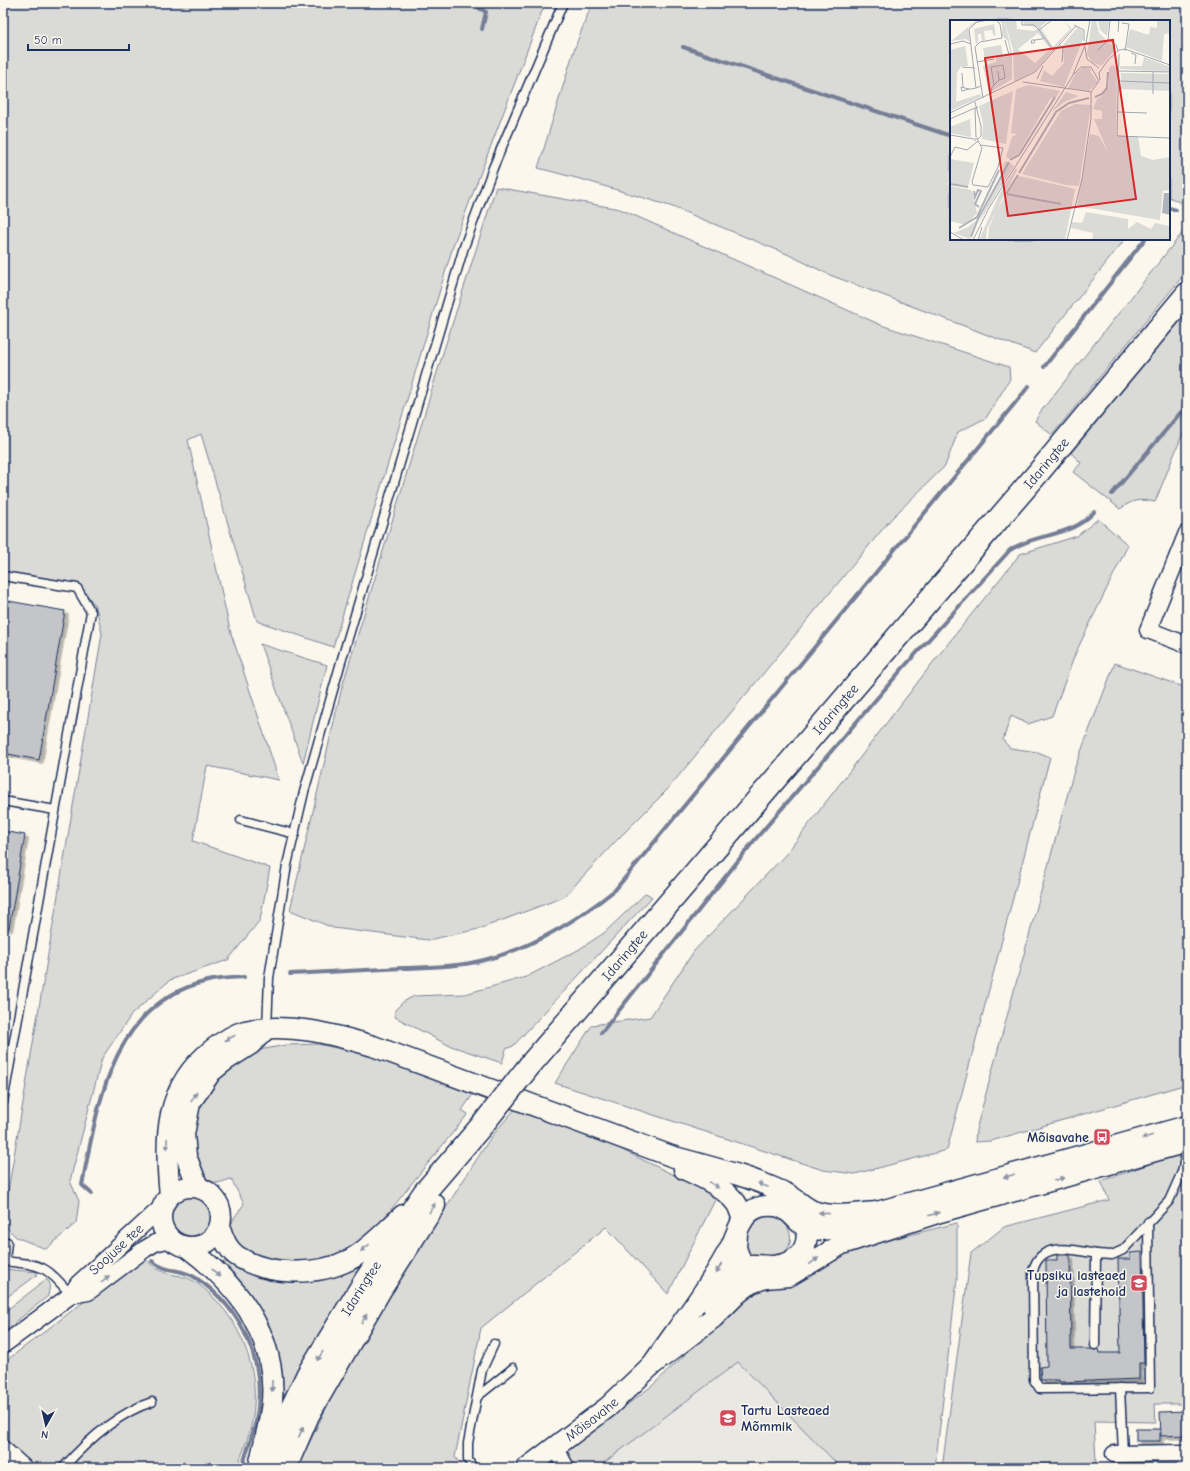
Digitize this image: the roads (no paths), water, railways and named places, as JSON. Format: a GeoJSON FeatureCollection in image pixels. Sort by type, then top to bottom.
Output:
{"type":"FeatureCollection","features":[{"type":"Feature","properties":{"kind":"main road","name":"Idaringtee"},"geometry":{"type":"LineString","coordinates":[[263,1468],[308,1374],[365,1281],[424,1193],[484,1123],[530,1065],[1038,473],[1187,294]]}},
{"type":"Feature","properties":{"kind":"main road","name":"Idaringtee"},"geometry":{"type":"LineString","coordinates":[[285,1468],[308,1415],[373,1303],[484,1123]]}},
{"type":"Feature","properties":{"kind":"street"},"geometry":{"type":"LineString","coordinates":[[1187,533],[1148,630],[1187,645]]}},
{"type":"Feature","properties":{"kind":"street"},"geometry":{"type":"LineString","coordinates":[[198,1188],[186,1156],[184,1134],[190,1103],[211,1072],[226,1060],[251,1044],[267,1028]]}},
{"type":"Feature","properties":{"kind":"street"},"geometry":{"type":"LineString","coordinates":[[258,1468],[272,1403],[273,1382],[270,1360],[263,1337],[245,1303],[203,1259],[178,1243],[164,1231],[161,1222],[167,1200],[167,1131],[171,1112],[184,1083],[199,1060],[223,1042],[244,1031],[267,1028],[286,1028],[328,1033],[373,1046],[671,1156],[702,1164],[758,1183],[788,1195],[815,1212],[827,1214],[877,1212]]}},
{"type":"Feature","properties":{"kind":"street","name":"Mõisavahe"},"geometry":{"type":"LineString","coordinates":[[652,1365],[719,1270],[749,1212],[762,1206],[778,1206],[790,1212],[798,1222],[807,1228],[824,1230],[842,1226],[877,1212],[1186,1133]]}},
{"type":"Feature","properties":{"kind":"street","name":"Mõisavahe"},"geometry":{"type":"LineString","coordinates":[[527,1468],[608,1407],[652,1365],[689,1338],[751,1283],[765,1278],[789,1276],[842,1244],[1186,1133]]}},
{"type":"Feature","properties":{"kind":"street"},"geometry":{"type":"LineString","coordinates":[[671,1156],[680,1167],[704,1179],[726,1193],[737,1204],[740,1227],[736,1248],[740,1259],[745,1267],[754,1275],[765,1278]]}},
{"type":"Feature","properties":{"kind":"street"},"geometry":{"type":"LineString","coordinates":[[167,1200],[179,1189],[188,1187],[198,1188],[212,1195],[220,1208],[222,1218],[220,1228],[214,1237],[207,1243],[197,1247],[178,1243]]}},
{"type":"Feature","properties":{"kind":"street"},"geometry":{"type":"LineString","coordinates":[[220,1228],[225,1243],[236,1256],[276,1270],[293,1272],[314,1271],[351,1260],[386,1231],[424,1193]]}},
{"type":"Feature","properties":{"kind":"street","name":"Soojuse tee"},"geometry":{"type":"LineString","coordinates":[[3,1345],[71,1294],[78,1284],[167,1200]]}},
{"type":"Feature","properties":{"kind":"street"},"geometry":{"type":"LineString","coordinates":[[745,1267],[757,1265],[772,1266],[788,1263],[801,1254],[807,1241],[807,1228],[798,1202]]}},
{"type":"Feature","properties":{"kind":"street","name":"Soojuse tee"},"geometry":{"type":"LineString","coordinates":[[71,1294],[88,1292],[155,1243],[178,1243]]}},
{"type":"Feature","properties":{"kind":"street","name":"Mõisavahe"},"geometry":{"type":"LineString","coordinates":[[689,1338],[735,1275],[745,1267]]}},
{"type":"Feature","properties":{"kind":"street"},"geometry":{"type":"LineString","coordinates":[[555,1447],[566,1468]]}},
{"type":"Feature","properties":{"kind":"street"},"geometry":{"type":"LineString","coordinates":[[3,1449],[24,1468]]}},
{"type":"Feature","properties":{"kind":"street"},"geometry":{"type":"LineString","coordinates":[[1119,1454],[1187,1453]]}},
{"type":"Feature","properties":{"kind":"lane"},"geometry":{"type":"LineString","coordinates":[[267,1028],[269,978],[287,864],[304,792],[343,654],[464,247],[495,162],[563,3]]}},
{"type":"Feature","properties":{"kind":"lane"},"geometry":{"type":"LineString","coordinates":[[3,576],[77,588],[91,612],[3,1098]]}},
{"type":"Feature","properties":{"kind":"lane"},"geometry":{"type":"LineString","coordinates":[[3,800],[55,810]]}},
{"type":"Feature","properties":{"kind":"lane"},"geometry":{"type":"LineString","coordinates":[[241,820],[295,834]]}},
{"type":"Feature","properties":{"kind":"lane"},"geometry":{"type":"LineString","coordinates":[[1148,1222],[1150,1388],[1040,1389],[1034,1380],[1034,1263],[1040,1255],[1056,1249],[1096,1254],[1112,1254],[1123,1250],[1148,1222],[1169,1201],[1182,1172],[1187,1148]]}},
{"type":"Feature","properties":{"kind":"lane"},"geometry":{"type":"LineString","coordinates":[[7,1242],[4,1261],[35,1264],[50,1271],[71,1294]]}},
{"type":"Feature","properties":{"kind":"lane"},"geometry":{"type":"LineString","coordinates":[[1095,1345],[1096,1254]]}},
{"type":"Feature","properties":{"kind":"lane"},"geometry":{"type":"LineString","coordinates":[[473,1468],[468,1460],[468,1443],[482,1370],[494,1344]]}},
{"type":"Feature","properties":{"kind":"lane"},"geometry":{"type":"LineString","coordinates":[[477,1397],[513,1368]]}},
{"type":"Feature","properties":{"kind":"lane"},"geometry":{"type":"LineString","coordinates":[[1119,1454],[1120,1388]]}},
{"type":"Feature","properties":{"kind":"lane"},"geometry":{"type":"LineString","coordinates":[[63,1468],[80,1448],[104,1429],[138,1406],[152,1402]]}},
{"type":"Feature","properties":{"kind":"waterway"},"geometry":{"type":"LineString","coordinates":[[478,3],[479,8],[486,12],[482,29]]}},
{"type":"Feature","properties":{"kind":"waterway"},"geometry":{"type":"LineString","coordinates":[[683,47],[950,136]]}},
{"type":"Feature","properties":{"kind":"waterway"},"geometry":{"type":"LineString","coordinates":[[1170,208],[1176,210]]}},
{"type":"Feature","properties":{"kind":"waterway"},"geometry":{"type":"LineString","coordinates":[[1044,367],[1144,240]]}},
{"type":"Feature","properties":{"kind":"waterway"},"geometry":{"type":"LineString","coordinates":[[290,974],[444,966],[484,960],[502,955],[537,941],[569,923],[615,890],[1029,386]]}},
{"type":"Feature","properties":{"kind":"waterway"},"geometry":{"type":"LineString","coordinates":[[1112,494],[1187,405]]}},
{"type":"Feature","properties":{"kind":"waterway"},"geometry":{"type":"LineString","coordinates":[[601,1033],[753,842],[903,668],[1010,550],[1032,540],[1065,531],[1085,520],[1094,512]]}},
{"type":"Feature","properties":{"kind":"waterway"},"geometry":{"type":"LineString","coordinates":[[92,1194],[82,1185],[95,1122],[104,1090],[115,1060],[130,1033],[150,1010],[176,992],[208,981],[244,977]]}},
{"type":"Feature","properties":{"kind":"waterway"},"geometry":{"type":"LineString","coordinates":[[152,1261],[157,1265],[168,1269],[191,1275],[213,1291],[239,1322],[248,1340],[255,1359],[259,1400],[256,1421],[242,1468]]}},
{"type":"Feature","properties":{"kind":"place","name":"Mõisavahe"},"geometry":{"type":"Point","coordinates":[1102,1137]}},
{"type":"Feature","properties":{"kind":"place","name":"Tupsiku lasteaed ja lastehoid"},"geometry":{"type":"Point","coordinates":[1139,1283]}},
{"type":"Feature","properties":{"kind":"place","name":"Tartu Lasteaed Mõmmik"},"geometry":{"type":"Point","coordinates":[728,1418]}}]}
